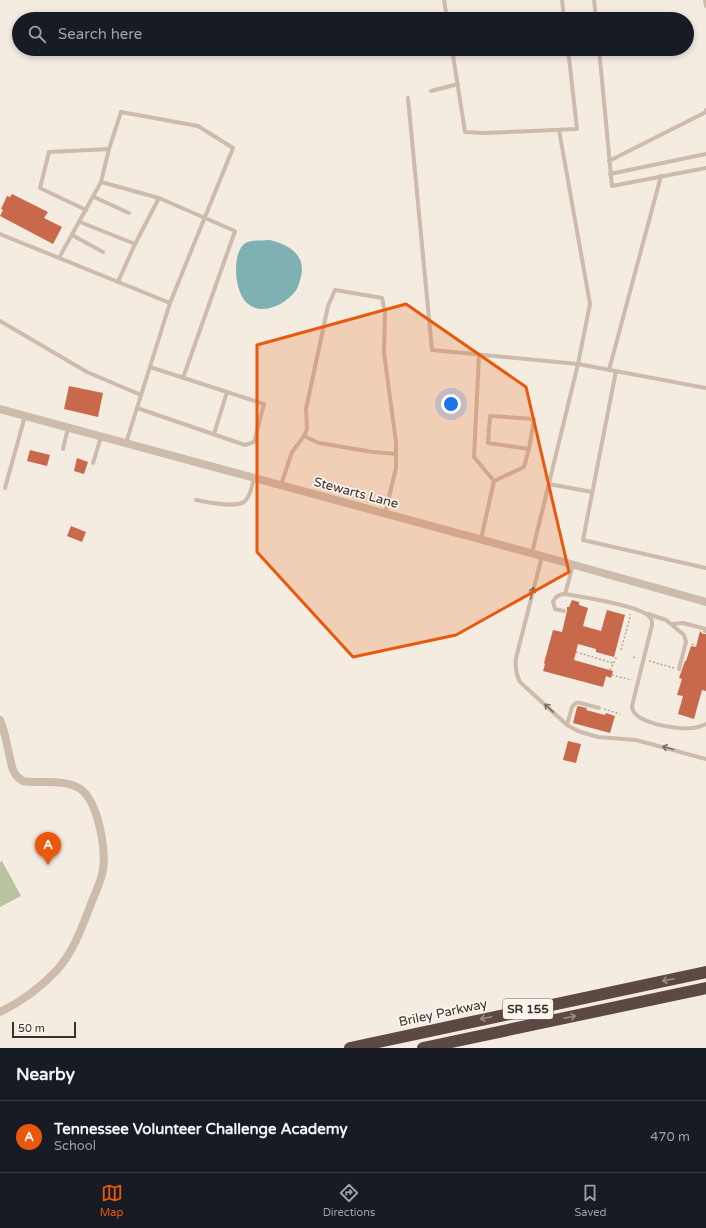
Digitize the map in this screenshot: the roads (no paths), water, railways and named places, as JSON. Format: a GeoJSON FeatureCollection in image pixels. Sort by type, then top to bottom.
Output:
{"type":"FeatureCollection","features":[{"type":"Feature","properties":{"kind":"highway","name":"Briley Parkway"},"geometry":{"type":"LineString","coordinates":[[350,1048],[706,972]]}},
{"type":"Feature","properties":{"kind":"highway","name":"SR 155"},"geometry":{"type":"LineString","coordinates":[[423,1048],[706,988]]}},
{"type":"Feature","properties":{"kind":"street","name":"Stewarts Lane"},"geometry":{"type":"LineString","coordinates":[[0,409],[706,602]]}},
{"type":"Feature","properties":{"kind":"street"},"geometry":{"type":"LineString","coordinates":[[0,720],[13,771],[22,781],[66,784],[76,787],[84,793],[92,806],[99,825],[104,854],[103,870],[98,889],[66,959],[37,989],[0,1012]]}},
{"type":"Feature","properties":{"kind":"lane"},"geometry":{"type":"LineString","coordinates":[[444,0],[446,12]]}},
{"type":"Feature","properties":{"kind":"lane"},"geometry":{"type":"LineString","coordinates":[[562,0],[563,12]]}},
{"type":"Feature","properties":{"kind":"lane"},"geometry":{"type":"LineString","coordinates":[[594,0],[595,12]]}},
{"type":"Feature","properties":{"kind":"lane"},"geometry":{"type":"LineString","coordinates":[[705,0],[706,6]]}},
{"type":"Feature","properties":{"kind":"lane"},"geometry":{"type":"LineString","coordinates":[[453,56],[465,132],[484,134],[577,130],[569,56]]}},
{"type":"Feature","properties":{"kind":"lane"},"geometry":{"type":"LineString","coordinates":[[600,56],[612,186],[706,168]]}},
{"type":"Feature","properties":{"kind":"lane"},"geometry":{"type":"LineString","coordinates":[[431,91],[458,84]]}},
{"type":"Feature","properties":{"kind":"lane"},"geometry":{"type":"LineString","coordinates":[[408,98],[432,350],[578,364],[706,388]]}},
{"type":"Feature","properties":{"kind":"lane"},"geometry":{"type":"LineString","coordinates":[[609,161],[706,112],[706,110]]}},
{"type":"Feature","properties":{"kind":"lane"},"geometry":{"type":"LineString","coordinates":[[59,258],[101,182],[109,149],[121,112],[198,126],[233,148],[170,303],[126,444]]}},
{"type":"Feature","properties":{"kind":"lane"},"geometry":{"type":"LineString","coordinates":[[531,553],[578,364],[590,304],[559,130]]}},
{"type":"Feature","properties":{"kind":"lane"},"geometry":{"type":"LineString","coordinates":[[86,210],[40,188],[49,152],[109,149]]}},
{"type":"Feature","properties":{"kind":"lane"},"geometry":{"type":"LineString","coordinates":[[610,174],[706,154]]}},
{"type":"Feature","properties":{"kind":"lane"},"geometry":{"type":"LineString","coordinates":[[609,370],[661,176]]}},
{"type":"Feature","properties":{"kind":"lane"},"geometry":{"type":"LineString","coordinates":[[101,182],[159,198],[235,231],[183,378]]}},
{"type":"Feature","properties":{"kind":"lane"},"geometry":{"type":"LineString","coordinates":[[94,197],[129,213]]}},
{"type":"Feature","properties":{"kind":"lane"},"geometry":{"type":"LineString","coordinates":[[118,282],[159,198]]}},
{"type":"Feature","properties":{"kind":"lane"},"geometry":{"type":"LineString","coordinates":[[80,222],[136,244]]}},
{"type":"Feature","properties":{"kind":"lane"},"geometry":{"type":"LineString","coordinates":[[0,234],[170,303]]}},
{"type":"Feature","properties":{"kind":"lane"},"geometry":{"type":"LineString","coordinates":[[72,235],[103,252]]}},
{"type":"Feature","properties":{"kind":"lane"},"geometry":{"type":"LineString","coordinates":[[280,485],[292,452],[304,436],[307,429],[306,409],[328,306],[335,290],[382,298],[385,312],[384,353],[396,442],[396,468],[385,514]]}},
{"type":"Feature","properties":{"kind":"lane"},"geometry":{"type":"LineString","coordinates":[[0,321],[87,372],[141,395]]}},
{"type":"Feature","properties":{"kind":"lane"},"geometry":{"type":"LineString","coordinates":[[479,355],[474,457],[494,481]]}},
{"type":"Feature","properties":{"kind":"lane"},"geometry":{"type":"LineString","coordinates":[[137,408],[245,445],[254,442],[264,404],[150,366]]}},
{"type":"Feature","properties":{"kind":"lane"},"geometry":{"type":"LineString","coordinates":[[616,371],[583,540],[706,568]]}},
{"type":"Feature","properties":{"kind":"lane"},"geometry":{"type":"LineString","coordinates":[[214,434],[227,392]]}},
{"type":"Feature","properties":{"kind":"lane"},"geometry":{"type":"LineString","coordinates":[[5,488],[25,416]]}},
{"type":"Feature","properties":{"kind":"lane"},"geometry":{"type":"LineString","coordinates":[[494,481],[524,467],[529,449],[534,419],[490,416],[488,443],[529,449]]}},
{"type":"Feature","properties":{"kind":"lane"},"geometry":{"type":"LineString","coordinates":[[63,449],[68,428]]}},
{"type":"Feature","properties":{"kind":"lane"},"geometry":{"type":"LineString","coordinates":[[304,436],[319,443],[373,452],[396,454]]}},
{"type":"Feature","properties":{"kind":"lane"},"geometry":{"type":"LineString","coordinates":[[93,463],[101,437]]}},
{"type":"Feature","properties":{"kind":"lane"},"geometry":{"type":"LineString","coordinates":[[196,500],[222,504],[238,504],[244,502],[248,497],[254,478]]}},
{"type":"Feature","properties":{"kind":"lane"},"geometry":{"type":"LineString","coordinates":[[481,540],[494,481]]}},
{"type":"Feature","properties":{"kind":"lane"},"geometry":{"type":"LineString","coordinates":[[548,484],[592,492]]}},
{"type":"Feature","properties":{"kind":"lane"},"geometry":{"type":"LineString","coordinates":[[542,556],[519,645],[515,668],[520,682],[567,725],[578,731],[598,737],[636,740],[706,759]]}},
{"type":"Feature","properties":{"kind":"lane"},"geometry":{"type":"LineString","coordinates":[[565,594],[573,565]]}},
{"type":"Feature","properties":{"kind":"lane"},"geometry":{"type":"LineString","coordinates":[[564,611],[555,609],[553,602],[558,596],[565,594],[629,608],[665,619],[683,633],[686,640],[679,669]]}},
{"type":"Feature","properties":{"kind":"lane"},"geometry":{"type":"LineString","coordinates":[[642,612],[652,621],[652,628],[632,706],[634,714],[646,721],[672,728],[691,728],[706,724]]}},
{"type":"Feature","properties":{"kind":"lane"},"geometry":{"type":"LineString","coordinates":[[671,624],[684,623],[706,629],[705,631]]}},
{"type":"Feature","properties":{"kind":"lane"},"geometry":{"type":"LineString","coordinates":[[567,725],[572,707],[575,704],[580,703],[599,708]]}},
{"type":"Feature","properties":{"kind":"water"},"geometry":{"type":"Polygon","coordinates":[[[270,240],[284,245],[296,253],[302,264],[302,272],[298,287],[288,298],[277,306],[263,309],[251,306],[245,301],[237,281],[236,265],[237,257],[243,245],[252,241],[270,240]]]}},
{"type":"Feature","properties":{"kind":"place","name":"Tennessee Volunteer Challenge Academy"},"geometry":{"type":"Point","coordinates":[48,865]}}]}
